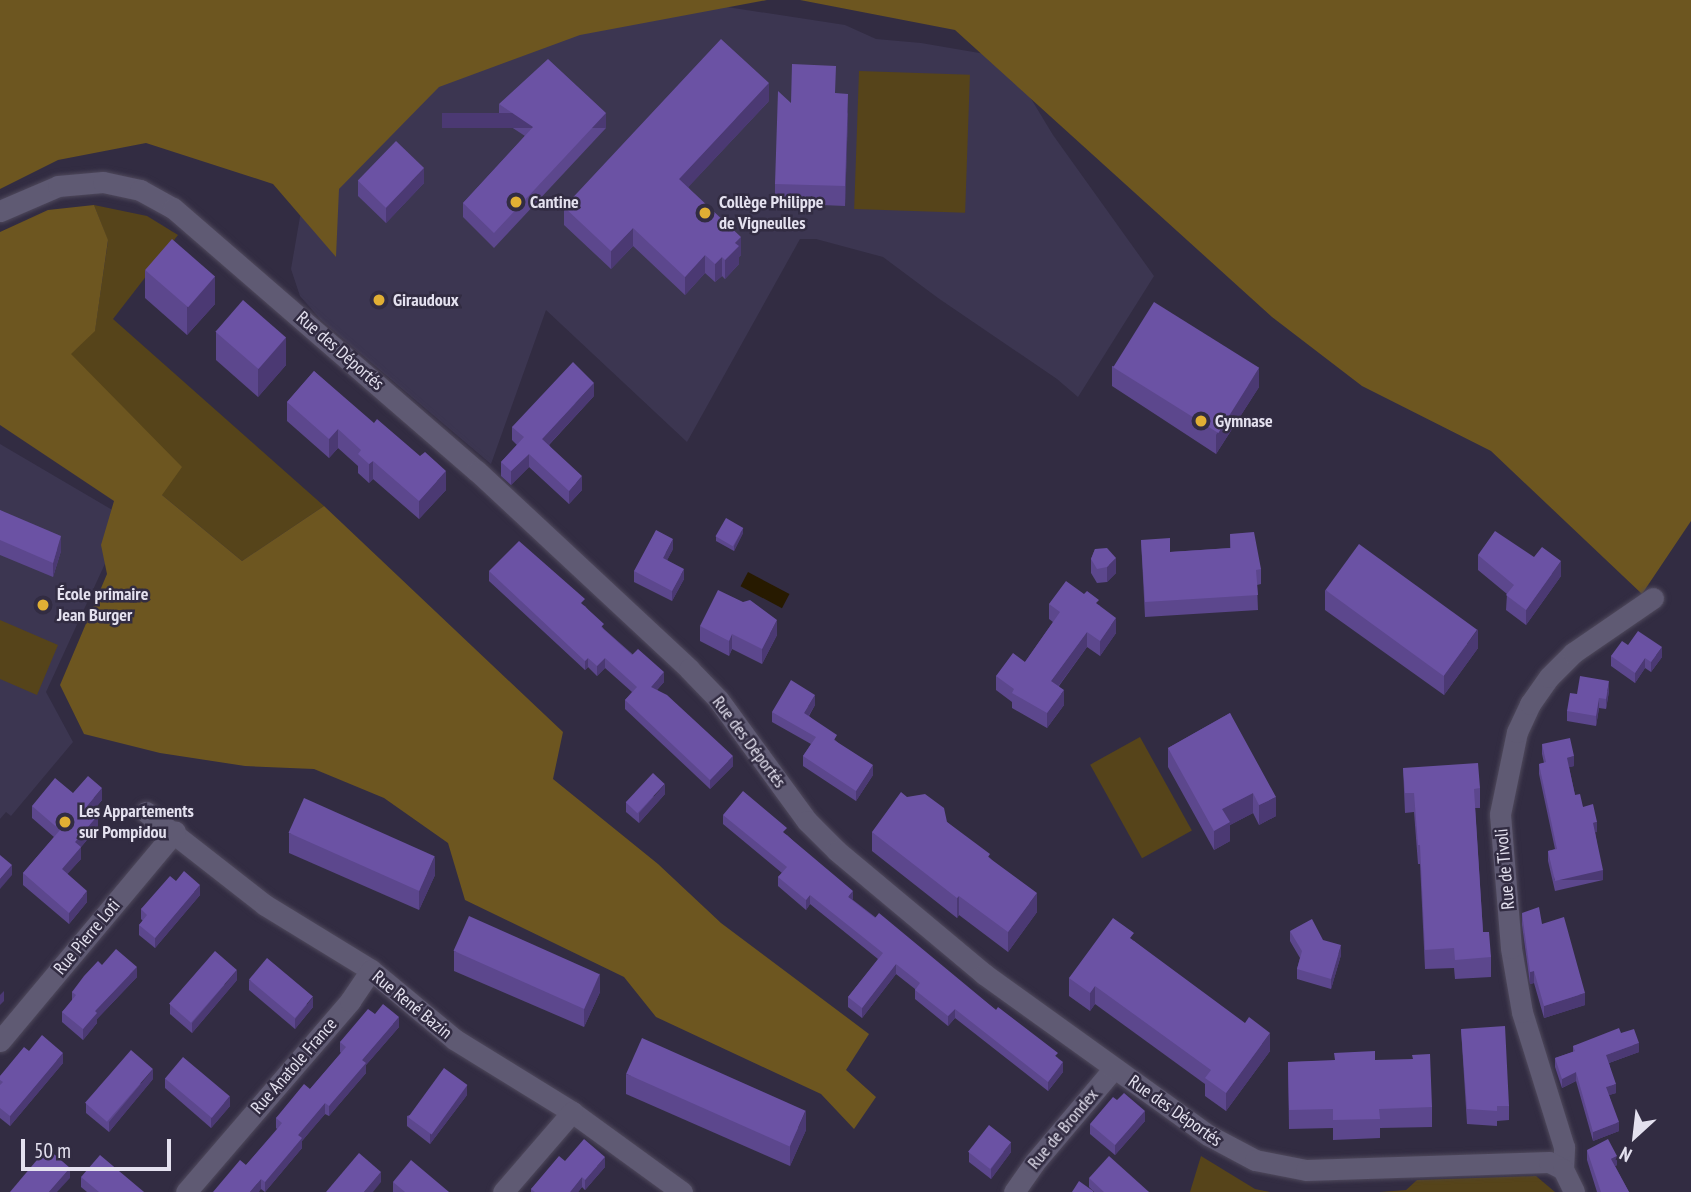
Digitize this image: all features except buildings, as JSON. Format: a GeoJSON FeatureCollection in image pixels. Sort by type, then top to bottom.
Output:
{"type":"FeatureCollection","features":[{"type":"Feature","properties":{"kind":"street","name":"Rue des Déportés"},"geometry":{"type":"LineString","coordinates":[[0,211],[58,186],[103,181],[139,190],[173,208],[477,471],[689,669],[718,699],[807,821],[837,851],[985,974],[1233,1151],[1280,1167],[1306,1170],[1539,1162],[1563,1169]]}},
{"type":"Feature","properties":{"kind":"street","name":"Rue de Tivoli"},"geometry":{"type":"LineString","coordinates":[[1574,1192],[1563,1169],[1564,1147],[1522,1012],[1511,948],[1500,814],[1517,732],[1530,704],[1549,677],[1573,653],[1653,598]]}},
{"type":"Feature","properties":{"kind":"street","name":"Rue René Bazin"},"geometry":{"type":"LineString","coordinates":[[146,812],[265,905],[371,971],[454,1039],[572,1112],[682,1192]]}},
{"type":"Feature","properties":{"kind":"street","name":"Rue Pierre Loti"},"geometry":{"type":"LineString","coordinates":[[0,1041],[175,832]]}},
{"type":"Feature","properties":{"kind":"street","name":"Rue Anatole France"},"geometry":{"type":"LineString","coordinates":[[186,1192],[350,1001],[371,971]]}},
{"type":"Feature","properties":{"kind":"street","name":"Rue de Brondex"},"geometry":{"type":"LineString","coordinates":[[1014,1192],[1034,1163],[1114,1068]]}},
{"type":"Feature","properties":{"kind":"street"},"geometry":{"type":"LineString","coordinates":[[503,1192],[572,1112]]}},
{"type":"Feature","properties":{"kind":"shaded area"},"geometry":{"type":"Polygon","coordinates":[[[0,0],[767,0],[580,35],[439,87],[339,189],[336,257],[273,184],[146,143],[58,160],[0,189],[0,0]]]}},
{"type":"Feature","properties":{"kind":"shaded area"},"geometry":{"type":"Polygon","coordinates":[[[800,0],[1691,0],[1691,521],[1642,594],[1491,451],[1362,386],[1272,317],[955,30],[800,0]]]}},
{"type":"Feature","properties":{"kind":"shaded area","name":"Collège Philippe de Vigneulles"},"geometry":{"type":"Polygon","coordinates":[[[714,5],[845,25],[876,39],[921,43],[991,55],[1013,69],[1053,135],[1154,276],[1078,397],[1057,379],[883,257],[816,239],[800,239],[687,442],[546,310],[491,464],[321,320],[300,296],[291,269],[305,188],[422,66],[714,5]]]}},
{"type":"Feature","properties":{"kind":"shaded area"},"geometry":{"type":"Polygon","coordinates":[[[859,71],[970,75],[965,213],[854,209],[859,71]]]}},
{"type":"Feature","properties":{"kind":"shaded area"},"geometry":{"type":"Polygon","coordinates":[[[94,205],[147,216],[178,235],[113,319],[324,506],[242,561],[162,495],[70,354],[95,330],[108,241],[94,205]]]}},
{"type":"Feature","properties":{"kind":"shaded area"},"geometry":{"type":"Polygon","coordinates":[[[94,205],[108,240],[95,331],[71,354],[182,467],[162,495],[242,561],[324,506],[563,732],[553,779],[658,864],[721,923],[869,1034],[846,1070],[876,1097],[854,1129],[821,1094],[656,1017],[624,977],[465,900],[448,843],[384,798],[314,769],[245,766],[160,753],[84,734],[60,685],[107,574],[101,545],[114,501],[0,425],[0,232],[48,210],[94,205]]]}},
{"type":"Feature","properties":{"kind":"shaded area","name":"École primaire Jean Burger"},"geometry":{"type":"Polygon","coordinates":[[[0,444],[126,518],[46,692],[73,742],[11,816],[6,812],[0,819],[0,444]]]}},
{"type":"Feature","properties":{"kind":"shaded area"},"geometry":{"type":"Polygon","coordinates":[[[748,572],[789,594],[782,608],[740,586],[748,572]]]}},
{"type":"Feature","properties":{"kind":"shaded area"},"geometry":{"type":"Polygon","coordinates":[[[0,620],[58,645],[37,695],[0,679],[0,620]]]}},
{"type":"Feature","properties":{"kind":"shaded area"},"geometry":{"type":"Polygon","coordinates":[[[1140,737],[1192,831],[1142,858],[1090,765],[1140,737]]]}},
{"type":"Feature","properties":{"kind":"shaded area"},"geometry":{"type":"Polygon","coordinates":[[[1201,1156],[1255,1189],[1270,1192],[1190,1192],[1201,1156]]]}},
{"type":"Feature","properties":{"kind":"shaded area"},"geometry":{"type":"Polygon","coordinates":[[[1536,1176],[1555,1192],[1380,1192],[1406,1190],[1417,1180],[1536,1176]]]}},
{"type":"Feature","properties":{"kind":"place","name":"Cantine"},"geometry":{"type":"Point","coordinates":[516,202]}},
{"type":"Feature","properties":{"kind":"place","name":"Collège Philippe de Vigneulles"},"geometry":{"type":"Point","coordinates":[705,213]}},
{"type":"Feature","properties":{"kind":"place","name":"Giraudoux"},"geometry":{"type":"Point","coordinates":[379,300]}},
{"type":"Feature","properties":{"kind":"place","name":"Gymnase"},"geometry":{"type":"Point","coordinates":[1201,421]}},
{"type":"Feature","properties":{"kind":"place","name":"École primaire Jean Burger"},"geometry":{"type":"Point","coordinates":[43,605]}},
{"type":"Feature","properties":{"kind":"place","name":"Les Appartements sur Pompidou"},"geometry":{"type":"Point","coordinates":[65,822]}}]}
